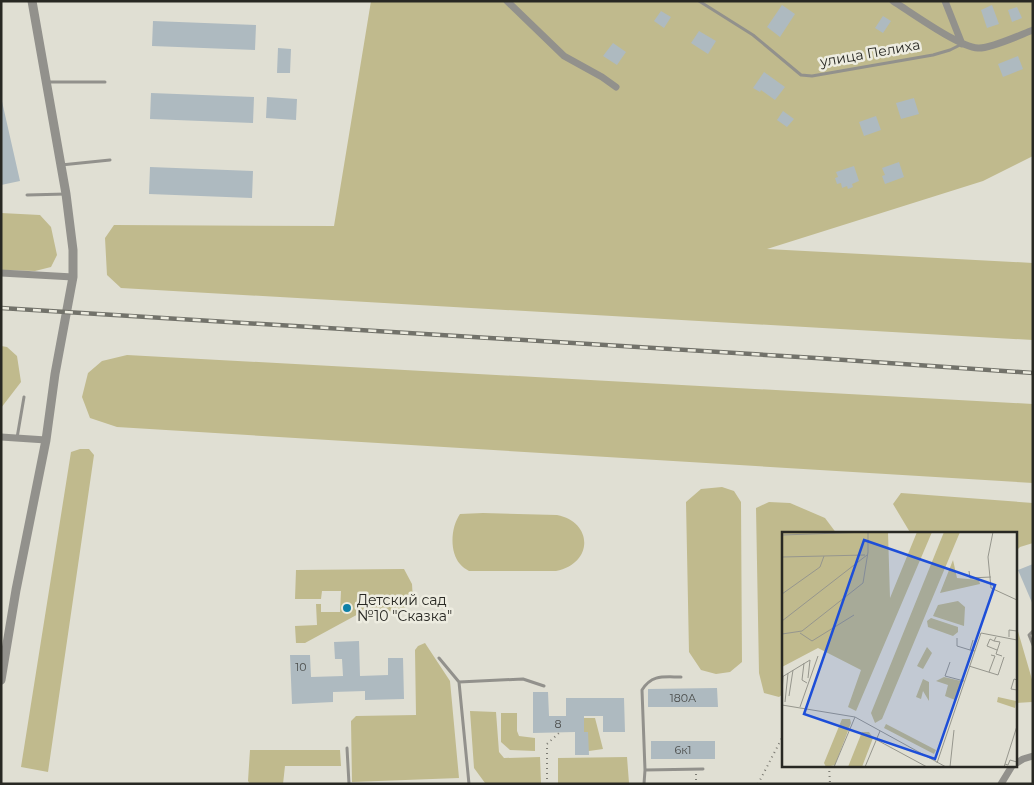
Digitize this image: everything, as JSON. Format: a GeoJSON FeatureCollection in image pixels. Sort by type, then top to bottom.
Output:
{"type":"FeatureCollection","features":[{"type":"Feature","properties":{"kind":"street"},"geometry":{"type":"LineString","coordinates":[[1,680],[16,590],[46,440],[55,374],[73,277],[73,250],[66,194],[32,1]]}},
{"type":"Feature","properties":{"kind":"street"},"geometry":{"type":"LineString","coordinates":[[507,1],[564,56],[616,87]]}},
{"type":"Feature","properties":{"kind":"street"},"geometry":{"type":"LineString","coordinates":[[893,1],[962,44]]}},
{"type":"Feature","properties":{"kind":"street"},"geometry":{"type":"LineString","coordinates":[[945,1],[962,44]]}},
{"type":"Feature","properties":{"kind":"street","name":"улица Пелиха"},"geometry":{"type":"LineString","coordinates":[[962,44],[979,48],[1005,41],[1033,30]]}},
{"type":"Feature","properties":{"kind":"street"},"geometry":{"type":"LineString","coordinates":[[1,273],[73,277]]}},
{"type":"Feature","properties":{"kind":"street"},"geometry":{"type":"LineString","coordinates":[[1,437],[46,440]]}},
{"type":"Feature","properties":{"kind":"street"},"geometry":{"type":"LineString","coordinates":[[1016,763],[1023,758],[1033,756]]}},
{"type":"Feature","properties":{"kind":"street"},"geometry":{"type":"LineString","coordinates":[[1001,784],[1012,768]]}},
{"type":"Feature","properties":{"kind":"lane","name":"улица Пелиха"},"geometry":{"type":"LineString","coordinates":[[699,1],[753,35],[801,75],[812,76],[933,54],[950,50],[962,44]]}},
{"type":"Feature","properties":{"kind":"lane"},"geometry":{"type":"LineString","coordinates":[[46,82],[105,82]]}},
{"type":"Feature","properties":{"kind":"lane"},"geometry":{"type":"LineString","coordinates":[[61,165],[110,160]]}},
{"type":"Feature","properties":{"kind":"lane"},"geometry":{"type":"LineString","coordinates":[[26,195],[66,194]]}},
{"type":"Feature","properties":{"kind":"lane"},"geometry":{"type":"LineString","coordinates":[[18,438],[24,397]]}},
{"type":"Feature","properties":{"kind":"lane"},"geometry":{"type":"LineString","coordinates":[[1033,631],[1029,635],[1033,645]]}},
{"type":"Feature","properties":{"kind":"lane"},"geometry":{"type":"LineString","coordinates":[[439,658],[459,682],[469,784]]}},
{"type":"Feature","properties":{"kind":"lane"},"geometry":{"type":"LineString","coordinates":[[644,784],[642,690],[648,682],[656,678],[681,677]]}},
{"type":"Feature","properties":{"kind":"lane"},"geometry":{"type":"LineString","coordinates":[[459,682],[523,679],[544,686]]}},
{"type":"Feature","properties":{"kind":"lane"},"geometry":{"type":"LineString","coordinates":[[347,748],[349,784]]}},
{"type":"Feature","properties":{"kind":"lane"},"geometry":{"type":"LineString","coordinates":[[644,770],[703,768]]}},
{"type":"Feature","properties":{"kind":"path"},"geometry":{"type":"LineString","coordinates":[[547,784],[547,744],[559,733]]}},
{"type":"Feature","properties":{"kind":"path"},"geometry":{"type":"LineString","coordinates":[[758,784],[782,738]]}},
{"type":"Feature","properties":{"kind":"path"},"geometry":{"type":"LineString","coordinates":[[829,768],[830,784]]}},
{"type":"Feature","properties":{"kind":"path"},"geometry":{"type":"LineString","coordinates":[[696,769],[696,784]]}},
{"type":"Feature","properties":{"kind":"shaded area"},"geometry":{"type":"Polygon","coordinates":[[[371,1],[1033,1],[1033,156],[983,181],[767,249],[1033,263],[1033,340],[121,288],[107,275],[105,238],[114,225],[334,226],[371,1]]]}},
{"type":"Feature","properties":{"kind":"shaded area"},"geometry":{"type":"Polygon","coordinates":[[[1,213],[40,215],[51,227],[57,255],[51,267],[35,271],[1,270],[1,213]]]}},
{"type":"Feature","properties":{"kind":"shaded area"},"geometry":{"type":"Polygon","coordinates":[[[1,346],[7,347],[17,356],[21,382],[1,408],[1,346]]]}},
{"type":"Feature","properties":{"kind":"shaded area"},"geometry":{"type":"Polygon","coordinates":[[[127,355],[1033,404],[1033,483],[117,427],[90,418],[82,397],[88,373],[102,361],[127,355]]]}},
{"type":"Feature","properties":{"kind":"shaded area"},"geometry":{"type":"Polygon","coordinates":[[[89,449],[94,455],[48,772],[21,767],[71,452],[89,449]]]}},
{"type":"Feature","properties":{"kind":"shaded area"},"geometry":{"type":"Polygon","coordinates":[[[722,487],[734,491],[741,502],[742,662],[730,672],[716,674],[701,670],[689,652],[686,502],[701,489],[722,487]]]}},
{"type":"Feature","properties":{"kind":"shaded area"},"geometry":{"type":"Polygon","coordinates":[[[901,493],[1033,503],[1033,543],[1020,547],[1016,551],[1016,532],[910,532],[893,504],[901,493]]]}},
{"type":"Feature","properties":{"kind":"shaded area"},"geometry":{"type":"Polygon","coordinates":[[[769,502],[790,503],[825,518],[836,532],[782,532],[782,695],[779,697],[764,693],[759,673],[756,508],[769,502]]]}},
{"type":"Feature","properties":{"kind":"shaded area"},"geometry":{"type":"Polygon","coordinates":[[[460,514],[557,515],[569,519],[583,534],[583,552],[568,567],[556,571],[469,571],[456,559],[452,539],[453,532],[460,514]]]}},
{"type":"Feature","properties":{"kind":"shaded area"},"geometry":{"type":"Polygon","coordinates":[[[404,569],[412,584],[413,601],[401,611],[362,612],[305,643],[296,643],[295,626],[317,625],[316,604],[321,604],[321,612],[340,612],[341,591],[322,591],[321,599],[295,599],[296,570],[404,569]]]}},
{"type":"Feature","properties":{"kind":"shaded area"},"geometry":{"type":"Polygon","coordinates":[[[1016,624],[1033,683],[1032,702],[1016,703],[1016,624]]]}},
{"type":"Feature","properties":{"kind":"shaded area"},"geometry":{"type":"Polygon","coordinates":[[[425,643],[450,681],[459,778],[352,782],[351,721],[356,716],[416,715],[415,650],[418,646],[425,643]]]}},
{"type":"Feature","properties":{"kind":"shaded area"},"geometry":{"type":"Polygon","coordinates":[[[470,711],[496,712],[499,752],[504,758],[540,757],[541,783],[485,783],[474,768],[470,711]]]}},
{"type":"Feature","properties":{"kind":"shaded area"},"geometry":{"type":"Polygon","coordinates":[[[501,713],[517,713],[517,731],[519,736],[535,738],[535,751],[510,750],[501,742],[501,713]]]}},
{"type":"Feature","properties":{"kind":"shaded area"},"geometry":{"type":"Polygon","coordinates":[[[579,718],[595,718],[603,749],[582,752],[579,718]]]}},
{"type":"Feature","properties":{"kind":"shaded area"},"geometry":{"type":"Polygon","coordinates":[[[250,750],[340,750],[341,766],[285,766],[283,784],[250,784],[248,781],[250,750]]]}},
{"type":"Feature","properties":{"kind":"shaded area"},"geometry":{"type":"Polygon","coordinates":[[[627,757],[629,783],[558,784],[558,758],[627,757]]]}},
{"type":"Feature","properties":{"kind":"building"},"geometry":{"type":"Polygon","coordinates":[[[782,5],[795,14],[780,37],[767,27],[782,5]]]}},
{"type":"Feature","properties":{"kind":"building"},"geometry":{"type":"Polygon","coordinates":[[[992,5],[999,24],[987,28],[981,10],[992,5]]]}},
{"type":"Feature","properties":{"kind":"building"},"geometry":{"type":"Polygon","coordinates":[[[1017,7],[1022,18],[1012,22],[1008,10],[1017,7]]]}},
{"type":"Feature","properties":{"kind":"building"},"geometry":{"type":"Polygon","coordinates":[[[661,11],[671,17],[664,28],[654,21],[661,11]]]}},
{"type":"Feature","properties":{"kind":"building"},"geometry":{"type":"Polygon","coordinates":[[[883,16],[891,21],[883,33],[875,28],[883,16]]]}},
{"type":"Feature","properties":{"kind":"building"},"geometry":{"type":"Polygon","coordinates":[[[153,21],[256,25],[255,50],[152,46],[153,21]]]}},
{"type":"Feature","properties":{"kind":"building"},"geometry":{"type":"Polygon","coordinates":[[[699,31],[716,41],[708,54],[691,43],[699,31]]]}},
{"type":"Feature","properties":{"kind":"building"},"geometry":{"type":"Polygon","coordinates":[[[613,43],[626,52],[617,65],[603,56],[613,43]]]}},
{"type":"Feature","properties":{"kind":"building"},"geometry":{"type":"Polygon","coordinates":[[[278,48],[291,49],[290,73],[277,73],[278,48]]]}},
{"type":"Feature","properties":{"kind":"building"},"geometry":{"type":"Polygon","coordinates":[[[1018,56],[1023,69],[1003,77],[998,64],[1018,56]]]}},
{"type":"Feature","properties":{"kind":"building"},"geometry":{"type":"Polygon","coordinates":[[[764,72],[785,87],[775,100],[761,90],[760,92],[753,88],[764,72]]]}},
{"type":"Feature","properties":{"kind":"building"},"geometry":{"type":"Polygon","coordinates":[[[151,93],[254,97],[253,123],[150,119],[151,93]]]}},
{"type":"Feature","properties":{"kind":"building"},"geometry":{"type":"Polygon","coordinates":[[[1,97],[20,181],[1,185],[1,97]]]}},
{"type":"Feature","properties":{"kind":"building"},"geometry":{"type":"Polygon","coordinates":[[[267,97],[297,99],[296,120],[266,118],[267,97]]]}},
{"type":"Feature","properties":{"kind":"building"},"geometry":{"type":"Polygon","coordinates":[[[914,98],[919,114],[901,119],[896,103],[914,98]]]}},
{"type":"Feature","properties":{"kind":"building"},"geometry":{"type":"Polygon","coordinates":[[[783,111],[794,119],[787,127],[777,120],[783,111]]]}},
{"type":"Feature","properties":{"kind":"building"},"geometry":{"type":"Polygon","coordinates":[[[876,116],[881,130],[864,136],[859,122],[876,116]]]}},
{"type":"Feature","properties":{"kind":"building"},"geometry":{"type":"Polygon","coordinates":[[[899,162],[904,177],[885,184],[882,176],[885,175],[882,168],[899,162]]]}},
{"type":"Feature","properties":{"kind":"building"},"geometry":{"type":"Polygon","coordinates":[[[854,166],[859,181],[852,184],[853,187],[848,189],[847,186],[842,188],[841,183],[837,184],[835,178],[838,177],[836,172],[854,166]]]}},
{"type":"Feature","properties":{"kind":"building"},"geometry":{"type":"Polygon","coordinates":[[[150,167],[253,171],[252,198],[149,194],[150,167]]]}},
{"type":"Feature","properties":{"kind":"building"},"geometry":{"type":"Polygon","coordinates":[[[1033,564],[1033,605],[1018,570],[1033,564]]]}},
{"type":"Feature","properties":{"kind":"building"},"geometry":{"type":"Polygon","coordinates":[[[359,641],[360,676],[388,675],[388,658],[403,658],[404,699],[365,700],[365,691],[333,692],[333,702],[292,704],[290,655],[310,655],[311,677],[343,676],[342,659],[335,659],[334,642],[359,641]]]}},
{"type":"Feature","properties":{"kind":"building"},"geometry":{"type":"Polygon","coordinates":[[[717,688],[718,707],[648,707],[648,689],[717,688]]]}},
{"type":"Feature","properties":{"kind":"building"},"geometry":{"type":"Polygon","coordinates":[[[533,692],[548,692],[549,716],[566,716],[566,698],[624,698],[625,732],[603,732],[603,716],[584,716],[584,732],[588,732],[589,755],[575,755],[575,732],[533,733],[533,692]]]}},
{"type":"Feature","properties":{"kind":"building"},"geometry":{"type":"Polygon","coordinates":[[[651,741],[715,741],[715,759],[651,759],[651,741]]]}},
{"type":"Feature","properties":{"kind":"railway"},"geometry":{"type":"LineString","coordinates":[[1,308],[1033,373]]}},
{"type":"Feature","properties":{"kind":"place","name":"Детский сад №10 \"Сказка\""},"geometry":{"type":"Point","coordinates":[347,608]}}]}
